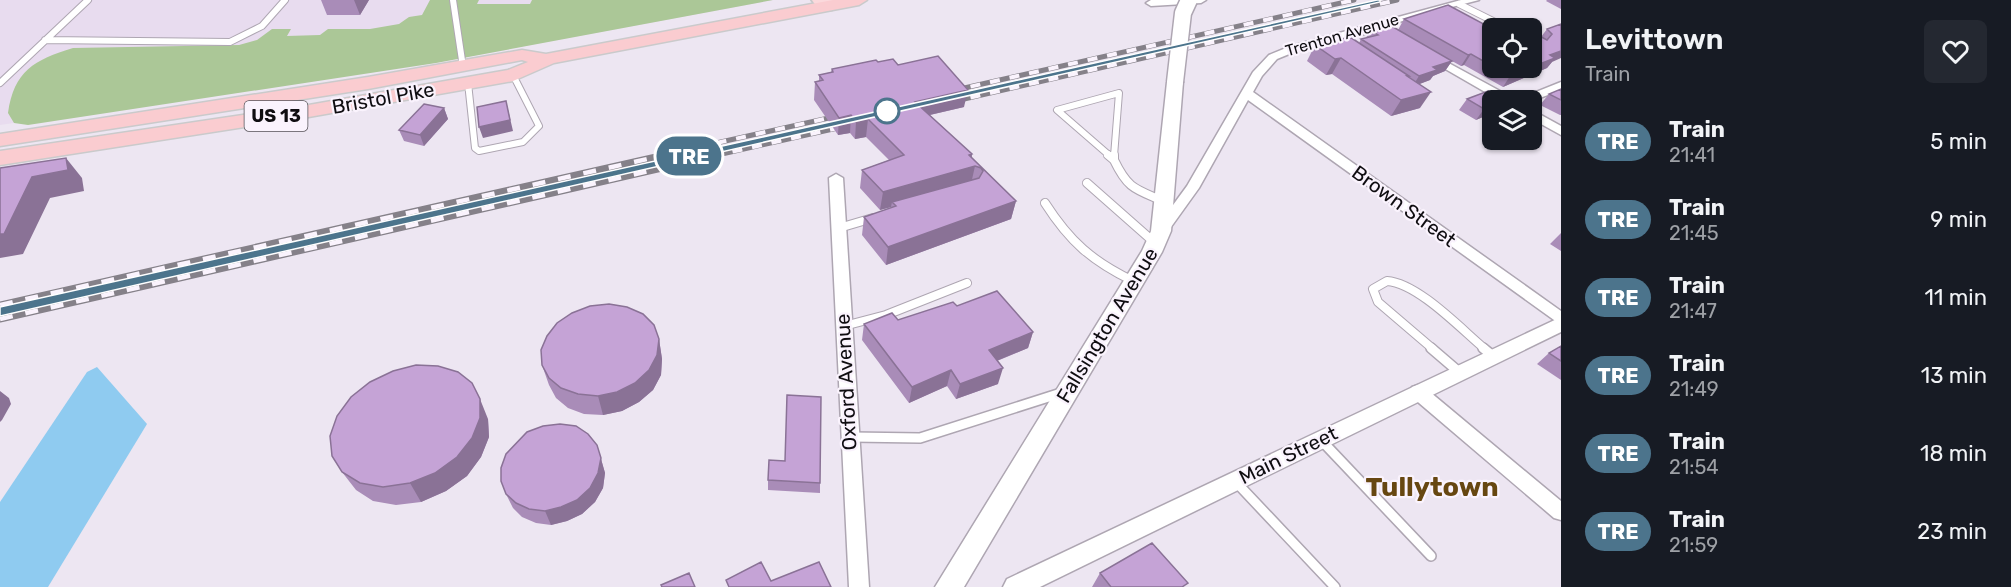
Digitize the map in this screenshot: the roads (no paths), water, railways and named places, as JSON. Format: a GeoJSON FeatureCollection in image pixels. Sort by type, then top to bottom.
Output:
{"type":"FeatureCollection","features":[{"type":"Feature","properties":{"kind":"highway","name":"Bristol Pike"},"geometry":{"type":"LineString","coordinates":[[0,140],[466,75],[513,75],[549,59],[826,2],[859,0]]}},
{"type":"Feature","properties":{"kind":"highway","name":"Bristol Pike"},"geometry":{"type":"LineString","coordinates":[[0,158],[303,112],[466,75],[522,56],[549,59]]}},
{"type":"Feature","properties":{"kind":"main road","name":"Fallsington Avenue"},"geometry":{"type":"LineString","coordinates":[[949,587],[1134,282],[1158,238],[1164,202],[1184,13],[1190,0]]}},
{"type":"Feature","properties":{"kind":"street"},"geometry":{"type":"LineString","coordinates":[[1151,3],[1201,0]]}},
{"type":"Feature","properties":{"kind":"street","name":"Trenton Avenue"},"geometry":{"type":"LineString","coordinates":[[1158,238],[1192,188],[1257,74],[1273,57],[1295,48],[1334,42],[1414,14],[1474,0]]}},
{"type":"Feature","properties":{"kind":"street"},"geometry":{"type":"LineString","coordinates":[[1379,26],[1396,37]]}},
{"type":"Feature","properties":{"kind":"street"},"geometry":{"type":"LineString","coordinates":[[1423,52],[1490,90]]}},
{"type":"Feature","properties":{"kind":"street"},"geometry":{"type":"LineString","coordinates":[[1542,93],[1561,86]]}},
{"type":"Feature","properties":{"kind":"street","name":"Brown Street"},"geometry":{"type":"LineString","coordinates":[[1247,93],[1561,321]]}},
{"type":"Feature","properties":{"kind":"street"},"geometry":{"type":"LineString","coordinates":[[1542,120],[1561,131]]}},
{"type":"Feature","properties":{"kind":"street","name":"Oxford Avenue"},"geometry":{"type":"LineString","coordinates":[[836,178],[837,229],[859,587]]}},
{"type":"Feature","properties":{"kind":"street","name":"Main Street"},"geometry":{"type":"LineString","coordinates":[[1015,587],[1494,356],[1561,321]]}},
{"type":"Feature","properties":{"kind":"street"},"geometry":{"type":"LineString","coordinates":[[1418,392],[1561,512]]}},
{"type":"Feature","properties":{"kind":"lane"},"geometry":{"type":"LineString","coordinates":[[0,83],[88,0]]}},
{"type":"Feature","properties":{"kind":"lane"},"geometry":{"type":"LineString","coordinates":[[45,40],[230,42],[254,34],[285,0]]}},
{"type":"Feature","properties":{"kind":"lane"},"geometry":{"type":"LineString","coordinates":[[453,0],[476,148],[479,151],[523,142],[539,126],[531,104],[521,93],[513,75]]}},
{"type":"Feature","properties":{"kind":"lane"},"geometry":{"type":"LineString","coordinates":[[1459,4],[1487,18]]}},
{"type":"Feature","properties":{"kind":"lane"},"geometry":{"type":"LineString","coordinates":[[1114,160],[1119,93],[1057,110],[1114,160],[1124,180],[1133,188],[1164,202]]}},
{"type":"Feature","properties":{"kind":"lane"},"geometry":{"type":"LineString","coordinates":[[1087,183],[1158,238]]}},
{"type":"Feature","properties":{"kind":"lane"},"geometry":{"type":"LineString","coordinates":[[1045,202],[1058,224],[1081,251],[1100,265],[1134,282]]}},
{"type":"Feature","properties":{"kind":"lane"},"geometry":{"type":"LineString","coordinates":[[837,229],[883,216]]}},
{"type":"Feature","properties":{"kind":"lane"},"geometry":{"type":"LineString","coordinates":[[1460,372],[1378,302],[1372,289],[1380,282],[1400,285],[1434,308],[1494,356]]}},
{"type":"Feature","properties":{"kind":"lane"},"geometry":{"type":"LineString","coordinates":[[843,327],[886,315],[967,283]]}},
{"type":"Feature","properties":{"kind":"lane"},"geometry":{"type":"LineString","coordinates":[[850,437],[920,438],[1068,390]]}},
{"type":"Feature","properties":{"kind":"lane"},"geometry":{"type":"LineString","coordinates":[[1320,439],[1431,556]]}},
{"type":"Feature","properties":{"kind":"lane"},"geometry":{"type":"LineString","coordinates":[[1235,481],[1335,587]]}},
{"type":"Feature","properties":{"kind":"water"},"geometry":{"type":"Polygon","coordinates":[[[97,367],[147,424],[48,587],[0,587],[0,502],[87,372],[97,367]]]}},
{"type":"Feature","properties":{"kind":"railway"},"geometry":{"type":"LineString","coordinates":[[951,91],[1354,0]]}},
{"type":"Feature","properties":{"kind":"railway"},"geometry":{"type":"LineString","coordinates":[[951,102],[1397,0]]}},
{"type":"Feature","properties":{"kind":"railway"},"geometry":{"type":"LineString","coordinates":[[658,156],[842,115]]}},
{"type":"Feature","properties":{"kind":"railway"},"geometry":{"type":"LineString","coordinates":[[713,156],[851,125]]}},
{"type":"Feature","properties":{"kind":"railway"},"geometry":{"type":"LineString","coordinates":[[0,305],[665,155]]}},
{"type":"Feature","properties":{"kind":"railway"},"geometry":{"type":"LineString","coordinates":[[0,319],[719,155]]}},
{"type":"Feature","properties":{"kind":"train","name":"TRE"},"geometry":{"type":"LineString","coordinates":[[0,312],[1377,0]]}},
{"type":"Feature","properties":{"kind":"district","name":"Tullytown"},"geometry":{"type":"Point","coordinates":[1432,487]}}]}
